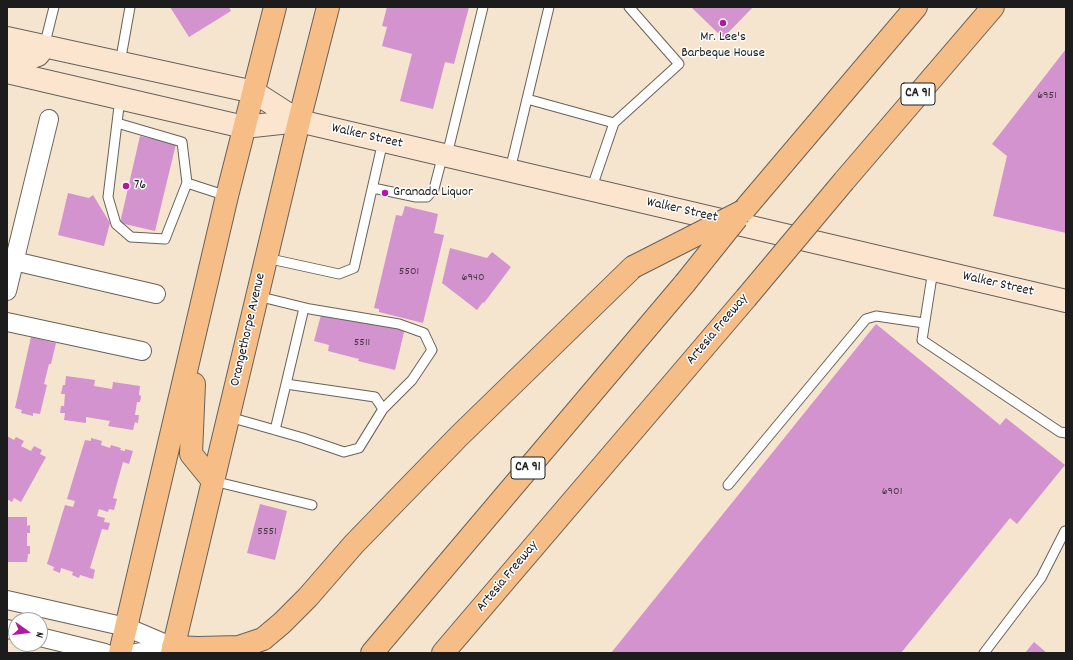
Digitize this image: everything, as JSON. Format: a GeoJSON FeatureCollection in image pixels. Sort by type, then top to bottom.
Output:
{"type":"FeatureCollection","features":[{"type":"Feature","properties":{"kind":"main road"},"geometry":{"type":"LineString","coordinates":[[120,653],[227,196],[275,7]]}},
{"type":"Feature","properties":{"kind":"main road","name":"Orangethorpe Avenue"},"geometry":{"type":"LineString","coordinates":[[172,650],[299,120],[328,7]]}},
{"type":"Feature","properties":{"kind":"main road","name":"CA 91"},"geometry":{"type":"LineString","coordinates":[[372,653],[916,7]]}},
{"type":"Feature","properties":{"kind":"main road","name":"Artesia Freeway"},"geometry":{"type":"LineString","coordinates":[[443,653],[992,7]]}},
{"type":"Feature","properties":{"kind":"main road","name":"Walker Street"},"geometry":{"type":"LineString","coordinates":[[7,38],[254,92],[299,120],[1066,301]]}},
{"type":"Feature","properties":{"kind":"main road"},"geometry":{"type":"LineString","coordinates":[[7,54],[30,58],[38,55],[44,47]]}},
{"type":"Feature","properties":{"kind":"main road","name":"Walker Street"},"geometry":{"type":"LineString","coordinates":[[7,72],[244,127],[299,120]]}},
{"type":"Feature","properties":{"kind":"main road"},"geometry":{"type":"LineString","coordinates":[[172,650],[239,646],[263,639],[282,623],[308,597],[354,544],[459,436],[634,267],[743,211]]}},
{"type":"Feature","properties":{"kind":"main road"},"geometry":{"type":"LineString","coordinates":[[196,333],[191,454],[213,481]]}},
{"type":"Feature","properties":{"kind":"street"},"geometry":{"type":"LineString","coordinates":[[7,291],[12,257],[49,119]]}},
{"type":"Feature","properties":{"kind":"street"},"geometry":{"type":"LineString","coordinates":[[12,257],[156,294]]}},
{"type":"Feature","properties":{"kind":"street"},"geometry":{"type":"LineString","coordinates":[[7,322],[142,351]]}},
{"type":"Feature","properties":{"kind":"street"},"geometry":{"type":"LineString","coordinates":[[7,600],[126,627],[172,650]]}},
{"type":"Feature","properties":{"kind":"street"},"geometry":{"type":"LineString","coordinates":[[48,639],[105,653]]}},
{"type":"Feature","properties":{"kind":"street"},"geometry":{"type":"LineString","coordinates":[[136,653],[172,650]]}},
{"type":"Feature","properties":{"kind":"lane"},"geometry":{"type":"LineString","coordinates":[[44,47],[54,7]]}},
{"type":"Feature","properties":{"kind":"lane"},"geometry":{"type":"LineString","coordinates":[[120,63],[130,7]]}},
{"type":"Feature","properties":{"kind":"lane"},"geometry":{"type":"LineString","coordinates":[[373,188],[416,197],[427,197],[434,189],[445,155],[483,7]]}},
{"type":"Feature","properties":{"kind":"lane"},"geometry":{"type":"LineString","coordinates":[[510,170],[549,7]]}},
{"type":"Feature","properties":{"kind":"lane"},"geometry":{"type":"LineString","coordinates":[[591,190],[614,122],[679,64],[629,7]]}},
{"type":"Feature","properties":{"kind":"lane"},"geometry":{"type":"LineString","coordinates":[[117,123],[182,142],[187,183],[165,239],[131,236],[116,224],[108,196],[120,98]]}},
{"type":"Feature","properties":{"kind":"lane"},"geometry":{"type":"LineString","coordinates":[[526,99],[614,122]]}},
{"type":"Feature","properties":{"kind":"lane"},"geometry":{"type":"LineString","coordinates":[[266,258],[339,274],[354,268],[383,140]]}},
{"type":"Feature","properties":{"kind":"lane"},"geometry":{"type":"LineString","coordinates":[[187,183],[227,196]]}},
{"type":"Feature","properties":{"kind":"lane"},"geometry":{"type":"LineString","coordinates":[[933,270],[922,340],[1060,432],[1066,434]]}},
{"type":"Feature","properties":{"kind":"lane"},"geometry":{"type":"LineString","coordinates":[[228,417],[303,438],[344,452],[359,448],[383,409],[412,380],[432,350],[424,333],[399,324],[304,308],[257,296]]}},
{"type":"Feature","properties":{"kind":"lane"},"geometry":{"type":"LineString","coordinates":[[275,430],[304,308]]}},
{"type":"Feature","properties":{"kind":"lane"},"geometry":{"type":"LineString","coordinates":[[728,485],[866,319],[876,316],[924,323]]}},
{"type":"Feature","properties":{"kind":"lane"},"geometry":{"type":"LineString","coordinates":[[286,384],[376,397],[383,409]]}},
{"type":"Feature","properties":{"kind":"lane"},"geometry":{"type":"LineString","coordinates":[[213,481],[312,505]]}},
{"type":"Feature","properties":{"kind":"lane"},"geometry":{"type":"LineString","coordinates":[[984,653],[1041,578],[1066,528]]}},
{"type":"Feature","properties":{"kind":"building"},"geometry":{"type":"Polygon","coordinates":[[[170,7],[229,7],[231,11],[189,37],[170,7]]]}},
{"type":"Feature","properties":{"kind":"building"},"geometry":{"type":"Polygon","coordinates":[[[387,7],[469,7],[454,64],[445,62],[433,109],[400,101],[412,54],[382,46],[387,27],[382,26],[387,7]]]}},
{"type":"Feature","properties":{"kind":"building","name":"Mr. Lee's Barbeque House"},"geometry":{"type":"Polygon","coordinates":[[[691,7],[753,7],[723,38],[691,7]]]}},
{"type":"Feature","properties":{"kind":"building"},"geometry":{"type":"Polygon","coordinates":[[[1066,49],[1066,233],[993,216],[1007,156],[992,144],[1066,49]]]}},
{"type":"Feature","properties":{"kind":"building"},"geometry":{"type":"Polygon","coordinates":[[[140,136],[176,144],[155,231],[120,223],[140,136]]]}},
{"type":"Feature","properties":{"kind":"building"},"geometry":{"type":"Polygon","coordinates":[[[68,193],[89,198],[93,195],[110,223],[104,246],[58,235],[68,193]]]}},
{"type":"Feature","properties":{"kind":"building"},"geometry":{"type":"Polygon","coordinates":[[[405,206],[438,214],[434,233],[444,235],[423,323],[379,312],[379,309],[374,308],[396,215],[402,216],[405,206]]]}},
{"type":"Feature","properties":{"kind":"building"},"geometry":{"type":"Polygon","coordinates":[[[450,248],[487,258],[492,252],[511,267],[477,310],[442,283],[450,248]]]}},
{"type":"Feature","properties":{"kind":"building"},"geometry":{"type":"Polygon","coordinates":[[[337,314],[405,328],[395,370],[358,361],[359,359],[328,351],[329,345],[314,341],[321,315],[336,319],[337,314]]]}},
{"type":"Feature","properties":{"kind":"building"},"geometry":{"type":"Polygon","coordinates":[[[876,324],[1000,425],[1006,418],[1065,465],[1017,524],[1010,518],[901,653],[611,653],[876,324]]]}},
{"type":"Feature","properties":{"kind":"building"},"geometry":{"type":"Polygon","coordinates":[[[31,337],[56,343],[44,384],[47,385],[40,414],[33,413],[33,416],[21,413],[22,410],[15,408],[31,337]]]}},
{"type":"Feature","properties":{"kind":"building"},"geometry":{"type":"Polygon","coordinates":[[[66,376],[95,380],[94,386],[112,389],[113,382],[140,386],[140,402],[137,402],[135,415],[139,415],[138,423],[135,422],[133,430],[108,426],[110,421],[86,417],[86,423],[64,420],[65,413],[60,413],[61,406],[64,406],[65,394],[61,394],[63,385],[65,385],[66,376]]]}},
{"type":"Feature","properties":{"kind":"building"},"geometry":{"type":"Polygon","coordinates":[[[7,436],[14,440],[16,437],[24,441],[21,446],[31,451],[34,446],[42,450],[40,454],[46,457],[21,502],[14,498],[12,502],[7,499],[7,436]]]}},
{"type":"Feature","properties":{"kind":"building"},"geometry":{"type":"Polygon","coordinates":[[[91,438],[102,441],[101,445],[110,448],[111,445],[121,448],[120,450],[125,451],[125,449],[133,451],[129,464],[123,462],[113,498],[117,499],[114,510],[109,509],[108,512],[99,509],[97,516],[105,518],[104,522],[110,523],[108,530],[102,529],[90,568],[95,570],[93,579],[80,575],[79,578],[72,575],[73,572],[61,568],[60,573],[53,570],[54,567],[47,564],[65,505],[73,507],[75,501],[67,499],[85,440],[91,441],[91,438]]]}},
{"type":"Feature","properties":{"kind":"building"},"geometry":{"type":"Polygon","coordinates":[[[260,504],[287,511],[275,560],[247,553],[260,504]]]}},
{"type":"Feature","properties":{"kind":"building"},"geometry":{"type":"Polygon","coordinates":[[[7,517],[27,517],[27,526],[30,525],[30,533],[27,533],[27,546],[30,546],[30,554],[28,554],[27,562],[7,562],[7,517]]]}},
{"type":"Feature","properties":{"kind":"building"},"geometry":{"type":"Polygon","coordinates":[[[1034,642],[1047,653],[1025,653],[1034,642]]]}},
{"type":"Feature","properties":{"kind":"place","name":"Mr. Lee's Barbeque House"},"geometry":{"type":"Point","coordinates":[723,23]}},
{"type":"Feature","properties":{"kind":"place","name":"76"},"geometry":{"type":"Point","coordinates":[126,186]}},
{"type":"Feature","properties":{"kind":"place","name":"Granada Liquor"},"geometry":{"type":"Point","coordinates":[385,193]}}]}
